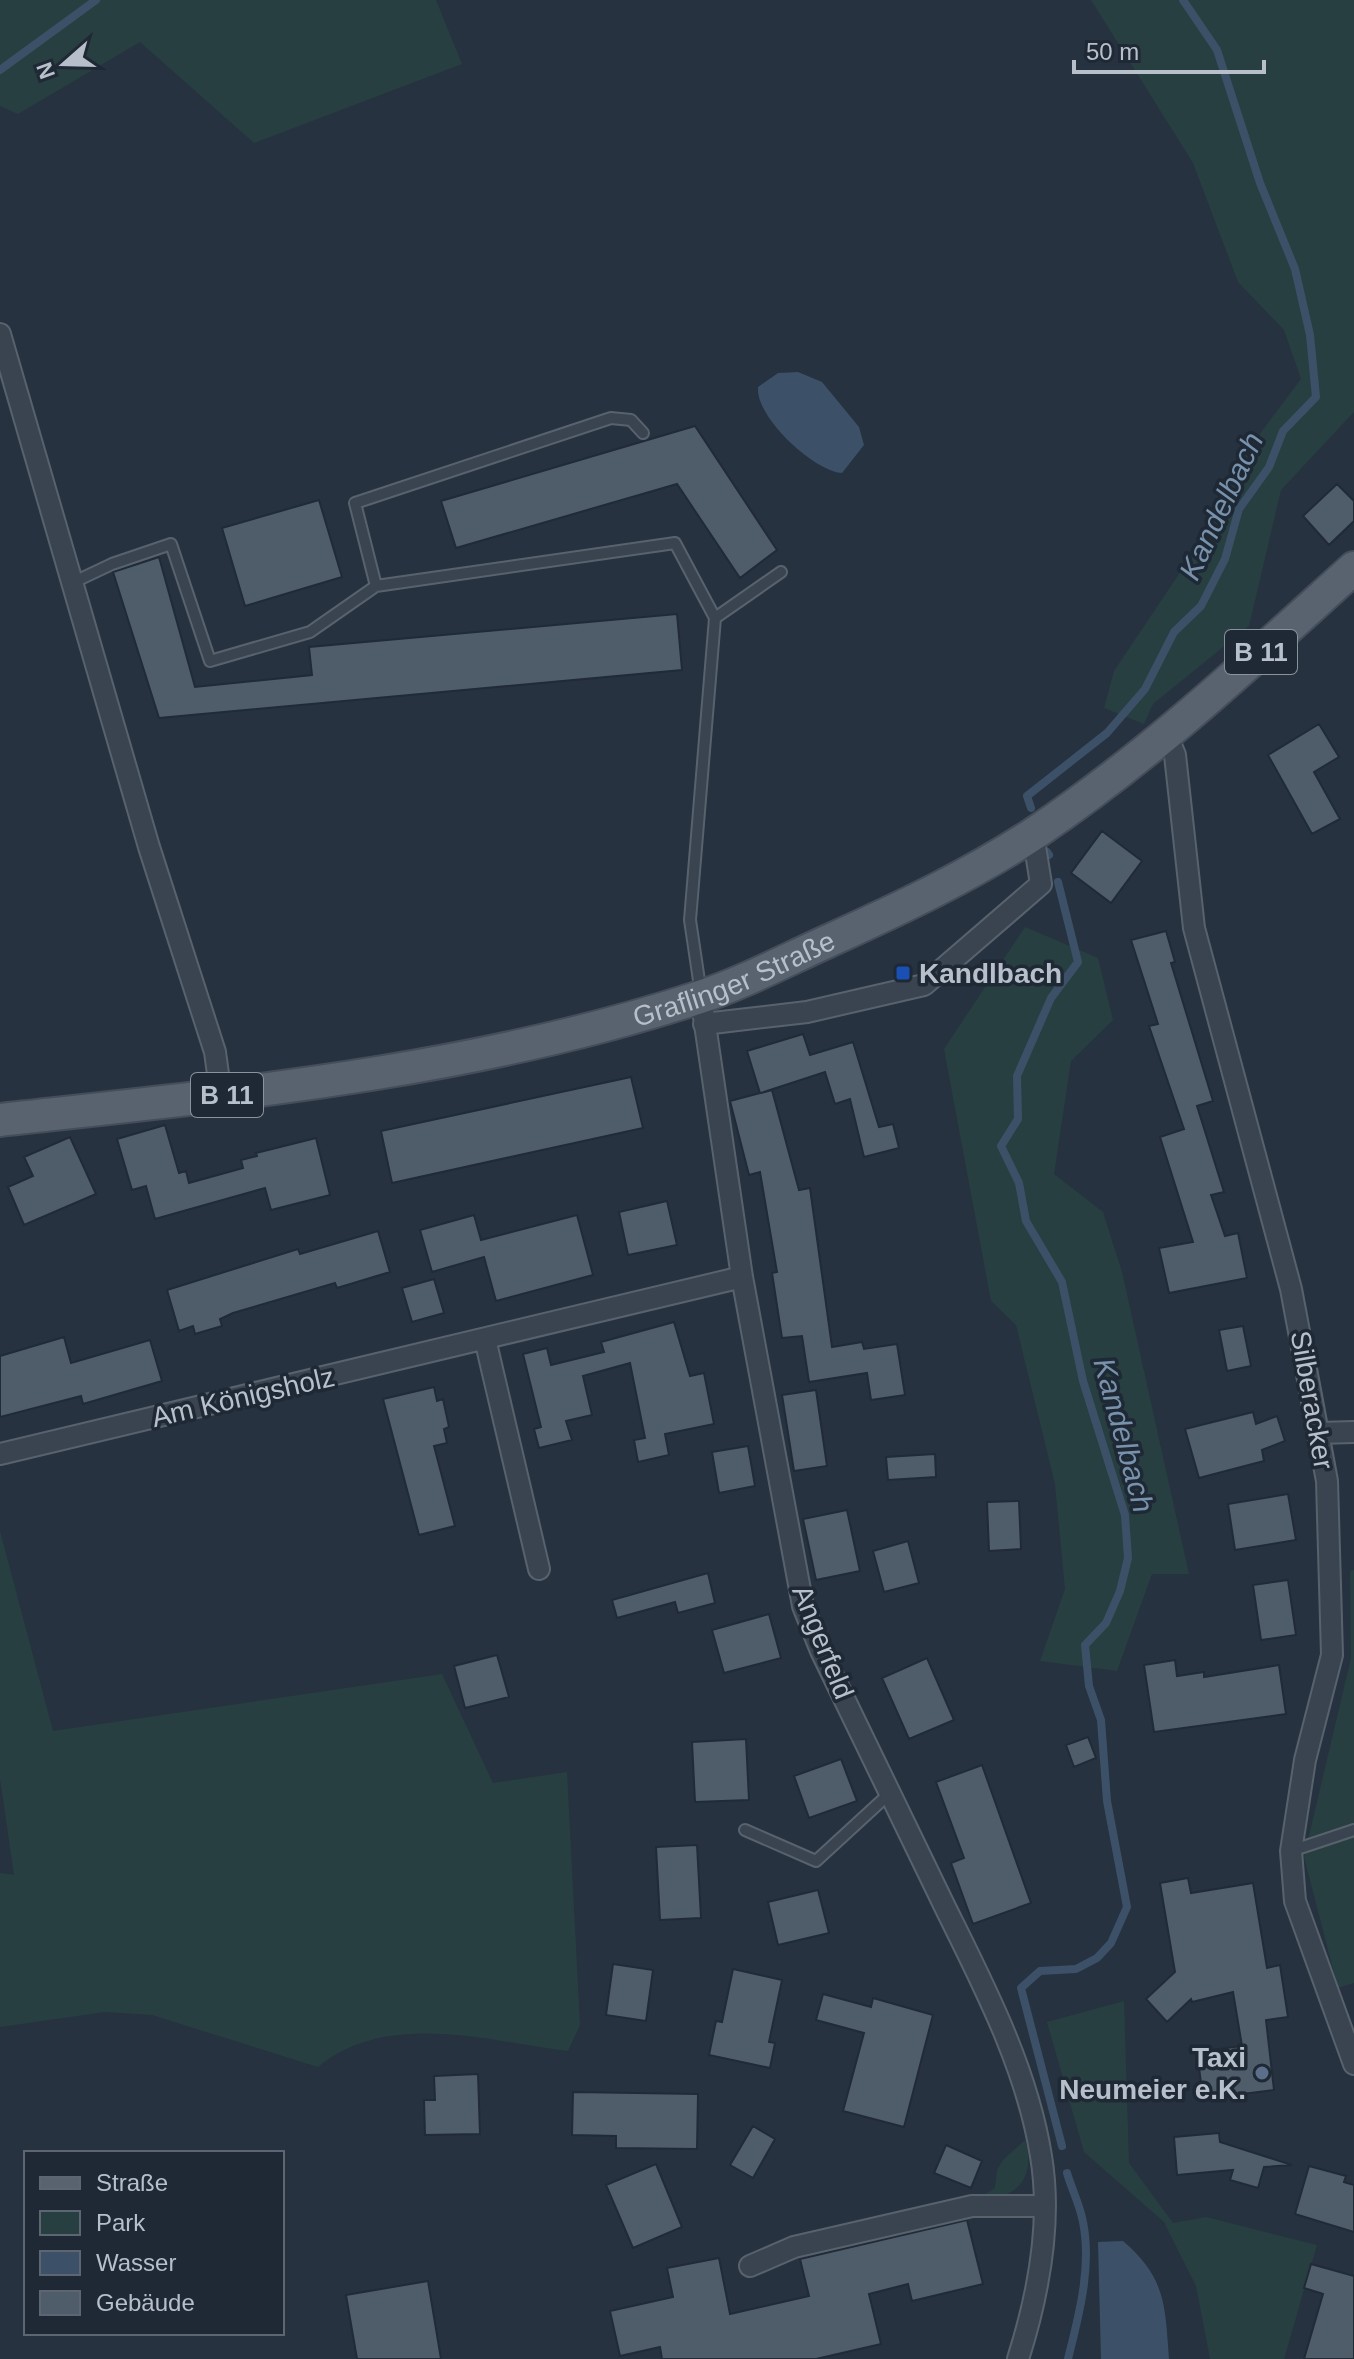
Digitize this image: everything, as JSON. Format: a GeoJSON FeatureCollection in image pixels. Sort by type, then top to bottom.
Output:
{"type":"FeatureCollection","features":[{"type":"Feature","properties":{"kind":"main road","name":"Graflinger Straße"},"geometry":{"type":"LineString","coordinates":[[0,1120],[221,1096],[453,1062],[703,1010],[898,910],[1033,834],[1167,736],[1354,568]]}},
{"type":"Feature","properties":{"kind":"street"},"geometry":{"type":"LineString","coordinates":[[0,334],[149,847],[215,1052],[221,1096]]}},
{"type":"Feature","properties":{"kind":"street","name":"Silberacker"},"geometry":{"type":"LineString","coordinates":[[1167,736],[1175,755],[1194,928],[1291,1289],[1327,1481],[1332,1655],[1305,1760],[1291,1851],[1295,1901],[1354,2064]]}},
{"type":"Feature","properties":{"kind":"street"},"geometry":{"type":"LineString","coordinates":[[703,1010],[807,1012],[924,985],[1041,884],[1033,834]]}},
{"type":"Feature","properties":{"kind":"street","name":"Angerfeld"},"geometry":{"type":"LineString","coordinates":[[703,1010],[742,1277],[803,1606],[821,1651],[989,1997],[1023,2082],[1041,2156],[1044,2206],[1034,2309],[1018,2359]]}},
{"type":"Feature","properties":{"kind":"street","name":"Am Königsholz"},"geometry":{"type":"LineString","coordinates":[[0,1454],[742,1277]]}},
{"type":"Feature","properties":{"kind":"street"},"geometry":{"type":"LineString","coordinates":[[485,1339],[539,1569]]}},
{"type":"Feature","properties":{"kind":"street"},"geometry":{"type":"LineString","coordinates":[[1318,1433],[1354,1432]]}},
{"type":"Feature","properties":{"kind":"street"},"geometry":{"type":"LineString","coordinates":[[750,2266],[794,2247],[972,2206],[1044,2206]]}},
{"type":"Feature","properties":{"kind":"lane"},"geometry":{"type":"LineString","coordinates":[[376,586],[355,503],[611,418],[631,420],[643,433]]}},
{"type":"Feature","properties":{"kind":"lane"},"geometry":{"type":"LineString","coordinates":[[74,582],[112,564],[171,544],[210,661],[310,632],[376,586],[675,543],[715,618],[690,920],[703,1010]]}},
{"type":"Feature","properties":{"kind":"lane"},"geometry":{"type":"LineString","coordinates":[[715,618],[781,572]]}},
{"type":"Feature","properties":{"kind":"lane"},"geometry":{"type":"LineString","coordinates":[[745,1830],[816,1861],[890,1793]]}},
{"type":"Feature","properties":{"kind":"lane"},"geometry":{"type":"LineString","coordinates":[[1291,1851],[1354,1830]]}},
{"type":"Feature","properties":{"kind":"green space"},"geometry":{"type":"Polygon","coordinates":[[[0,0],[436,0],[462,64],[254,143],[140,42],[18,114],[0,106],[0,0]]]}},
{"type":"Feature","properties":{"kind":"green space"},"geometry":{"type":"Polygon","coordinates":[[[1091,0],[1354,0],[1354,412],[1281,490],[1249,626],[1153,704],[1144,724],[1104,708],[1114,671],[1203,538],[1229,475],[1301,379],[1284,330],[1238,282],[1193,163],[1091,0]]]}},
{"type":"Feature","properties":{"kind":"green space"},"geometry":{"type":"Polygon","coordinates":[[[1025,927],[1098,958],[1113,1020],[1071,1061],[1054,1174],[1103,1212],[1122,1272],[1189,1574],[1152,1574],[1117,1671],[1040,1661],[1065,1589],[1055,1484],[1016,1325],[991,1301],[944,1049],[1025,927]]]}},
{"type":"Feature","properties":{"kind":"green space"},"geometry":{"type":"Polygon","coordinates":[[[0,1531],[53,1731],[442,1674],[493,1783],[567,1772],[580,2025],[568,2051],[471,2037],[406,2034],[375,2039],[345,2050],[318,2067],[152,2015],[105,2012],[0,2027],[0,1873],[14,1875],[0,1779],[0,1531]]]}},
{"type":"Feature","properties":{"kind":"green space"},"geometry":{"type":"Polygon","coordinates":[[[1354,1570],[1354,1983],[1338,1988],[1304,1857],[1351,1658],[1350,1571],[1354,1570]]]}},
{"type":"Feature","properties":{"kind":"green space"},"geometry":{"type":"Polygon","coordinates":[[[1124,2001],[1129,2163],[1173,2223],[1206,2217],[1317,2245],[1284,2359],[1210,2359],[1196,2286],[1164,2222],[1084,2152],[1047,2022],[1124,2001]]]}},
{"type":"Feature","properties":{"kind":"green space"},"geometry":{"type":"Polygon","coordinates":[[[1025,2140],[1028,2164],[1022,2182],[1006,2195],[983,2199],[995,2188],[997,2170],[1003,2160],[1025,2140]]]}},
{"type":"Feature","properties":{"kind":"water"},"geometry":{"type":"Polygon","coordinates":[[[798,372],[822,382],[859,427],[864,445],[842,473],[830,470],[802,453],[766,413],[758,387],[778,373],[798,372]]]}},
{"type":"Feature","properties":{"kind":"water"},"geometry":{"type":"Polygon","coordinates":[[[1123,2241],[1148,2267],[1161,2294],[1169,2359],[1101,2359],[1098,2242],[1123,2241]]]}},
{"type":"Feature","properties":{"kind":"building"},"geometry":{"type":"Polygon","coordinates":[[[695,426],[777,550],[740,578],[677,484],[456,548],[441,501],[695,426]]]}},
{"type":"Feature","properties":{"kind":"building"},"geometry":{"type":"Polygon","coordinates":[[[1337,484],[1354,501],[1354,521],[1329,545],[1303,516],[1337,484]]]}},
{"type":"Feature","properties":{"kind":"building"},"geometry":{"type":"Polygon","coordinates":[[[319,500],[342,577],[245,606],[222,528],[319,500]]]}},
{"type":"Feature","properties":{"kind":"building"},"geometry":{"type":"Polygon","coordinates":[[[159,557],[195,687],[312,675],[309,647],[677,614],[682,670],[159,718],[113,572],[159,557]]]}},
{"type":"Feature","properties":{"kind":"building"},"geometry":{"type":"Polygon","coordinates":[[[1319,724],[1339,757],[1314,772],[1340,819],[1312,834],[1268,755],[1319,724]]]}},
{"type":"Feature","properties":{"kind":"building"},"geometry":{"type":"Polygon","coordinates":[[[1102,831],[1142,861],[1111,903],[1071,873],[1102,831]]]}},
{"type":"Feature","properties":{"kind":"building"},"geometry":{"type":"Polygon","coordinates":[[[1166,931],[1175,962],[1171,963],[1213,1101],[1197,1106],[1224,1192],[1211,1195],[1225,1236],[1238,1233],[1247,1278],[1169,1293],[1159,1248],[1193,1242],[1160,1137],[1184,1129],[1149,1026],[1158,1024],[1131,940],[1166,931]]]}},
{"type":"Feature","properties":{"kind":"building"},"geometry":{"type":"Polygon","coordinates":[[[803,1034],[810,1055],[853,1042],[879,1127],[893,1124],[899,1148],[864,1157],[850,1099],[835,1104],[825,1072],[761,1093],[772,1090],[799,1190],[810,1188],[832,1347],[862,1342],[864,1349],[897,1344],[905,1395],[871,1400],[867,1373],[809,1382],[802,1336],[782,1338],[772,1273],[777,1272],[760,1172],[749,1175],[730,1101],[760,1093],[747,1051],[803,1034]]]}},
{"type":"Feature","properties":{"kind":"building"},"geometry":{"type":"Polygon","coordinates":[[[631,1077],[643,1128],[392,1183],[381,1131],[631,1077]]]}},
{"type":"Feature","properties":{"kind":"building"},"geometry":{"type":"Polygon","coordinates":[[[165,1125],[179,1173],[186,1171],[189,1183],[243,1168],[241,1160],[257,1156],[256,1153],[316,1138],[330,1195],[271,1210],[265,1188],[155,1219],[146,1186],[132,1190],[117,1139],[165,1125]]]}},
{"type":"Feature","properties":{"kind":"building"},"geometry":{"type":"Polygon","coordinates":[[[70,1137],[96,1194],[24,1225],[8,1187],[33,1176],[24,1157],[70,1137]]]}},
{"type":"Feature","properties":{"kind":"building"},"geometry":{"type":"Polygon","coordinates":[[[667,1201],[677,1245],[628,1255],[619,1212],[667,1201]]]}},
{"type":"Feature","properties":{"kind":"building"},"geometry":{"type":"Polygon","coordinates":[[[474,1215],[481,1240],[577,1215],[593,1275],[496,1301],[484,1257],[432,1272],[420,1230],[474,1215]]]}},
{"type":"Feature","properties":{"kind":"building"},"geometry":{"type":"Polygon","coordinates":[[[378,1231],[390,1272],[337,1288],[335,1283],[233,1313],[220,1319],[222,1326],[195,1334],[193,1326],[179,1331],[167,1290],[298,1249],[300,1254],[378,1231]]]}},
{"type":"Feature","properties":{"kind":"building"},"geometry":{"type":"Polygon","coordinates":[[[434,1279],[444,1313],[412,1322],[402,1288],[434,1279]]]}},
{"type":"Feature","properties":{"kind":"building"},"geometry":{"type":"Polygon","coordinates":[[[674,1322],[690,1376],[704,1373],[714,1424],[665,1434],[669,1455],[638,1462],[634,1440],[645,1438],[630,1363],[583,1376],[592,1415],[566,1421],[572,1440],[539,1448],[534,1429],[541,1427],[523,1354],[547,1348],[551,1365],[604,1352],[601,1342],[674,1322]]]}},
{"type":"Feature","properties":{"kind":"building"},"geometry":{"type":"Polygon","coordinates":[[[1243,1326],[1251,1366],[1227,1371],[1219,1330],[1243,1326]]]}},
{"type":"Feature","properties":{"kind":"building"},"geometry":{"type":"Polygon","coordinates":[[[64,1337],[71,1363],[150,1340],[162,1381],[83,1404],[81,1396],[0,1417],[0,1356],[64,1337]]]}},
{"type":"Feature","properties":{"kind":"building"},"geometry":{"type":"Polygon","coordinates":[[[434,1387],[437,1401],[443,1399],[449,1427],[444,1429],[447,1443],[434,1446],[455,1526],[419,1535],[383,1399],[434,1387]]]}},
{"type":"Feature","properties":{"kind":"building"},"geometry":{"type":"Polygon","coordinates":[[[816,1390],[827,1466],[794,1471],[782,1395],[816,1390]]]}},
{"type":"Feature","properties":{"kind":"building"},"geometry":{"type":"Polygon","coordinates":[[[1253,1412],[1256,1424],[1277,1416],[1285,1441],[1262,1450],[1264,1461],[1199,1478],[1185,1429],[1253,1412]]]}},
{"type":"Feature","properties":{"kind":"building"},"geometry":{"type":"Polygon","coordinates":[[[748,1446],[755,1486],[719,1493],[712,1452],[748,1446]]]}},
{"type":"Feature","properties":{"kind":"building"},"geometry":{"type":"Polygon","coordinates":[[[935,1454],[936,1477],[888,1480],[886,1457],[935,1454]]]}},
{"type":"Feature","properties":{"kind":"building"},"geometry":{"type":"Polygon","coordinates":[[[1288,1494],[1296,1540],[1235,1550],[1228,1504],[1288,1494]]]}},
{"type":"Feature","properties":{"kind":"building"},"geometry":{"type":"Polygon","coordinates":[[[1019,1501],[1021,1549],[989,1551],[987,1502],[1019,1501]]]}},
{"type":"Feature","properties":{"kind":"building"},"geometry":{"type":"Polygon","coordinates":[[[847,1510],[860,1571],[816,1580],[803,1519],[847,1510]]]}},
{"type":"Feature","properties":{"kind":"building"},"geometry":{"type":"Polygon","coordinates":[[[908,1541],[919,1583],[884,1592],[873,1551],[908,1541]]]}},
{"type":"Feature","properties":{"kind":"building"},"geometry":{"type":"Polygon","coordinates":[[[708,1573],[715,1603],[678,1613],[675,1602],[617,1618],[612,1600],[708,1573]]]}},
{"type":"Feature","properties":{"kind":"building"},"geometry":{"type":"Polygon","coordinates":[[[1288,1580],[1296,1635],[1261,1640],[1253,1585],[1288,1580]]]}},
{"type":"Feature","properties":{"kind":"building"},"geometry":{"type":"Polygon","coordinates":[[[769,1614],[781,1658],[724,1673],[712,1630],[769,1614]]]}},
{"type":"Feature","properties":{"kind":"building"},"geometry":{"type":"Polygon","coordinates":[[[497,1655],[509,1697],[465,1708],[454,1666],[497,1655]]]}},
{"type":"Feature","properties":{"kind":"building"},"geometry":{"type":"Polygon","coordinates":[[[927,1658],[954,1720],[909,1739],[882,1678],[927,1658]]]}},
{"type":"Feature","properties":{"kind":"building"},"geometry":{"type":"Polygon","coordinates":[[[1175,1660],[1177,1676],[1204,1672],[1204,1677],[1279,1665],[1286,1714],[1154,1732],[1144,1665],[1175,1660]]]}},
{"type":"Feature","properties":{"kind":"building"},"geometry":{"type":"Polygon","coordinates":[[[1088,1737],[1096,1758],[1074,1767],[1066,1745],[1088,1737]]]}},
{"type":"Feature","properties":{"kind":"building"},"geometry":{"type":"Polygon","coordinates":[[[746,1739],[749,1800],[695,1802],[692,1742],[746,1739]]]}},
{"type":"Feature","properties":{"kind":"building"},"geometry":{"type":"Polygon","coordinates":[[[841,1759],[857,1801],[809,1818],[794,1776],[841,1759]]]}},
{"type":"Feature","properties":{"kind":"building"},"geometry":{"type":"Polygon","coordinates":[[[982,1765],[1031,1903],[973,1924],[951,1863],[964,1858],[936,1782],[982,1765]]]}},
{"type":"Feature","properties":{"kind":"building"},"geometry":{"type":"Polygon","coordinates":[[[697,1845],[701,1918],[660,1920],[656,1847],[697,1845]]]}},
{"type":"Feature","properties":{"kind":"building"},"geometry":{"type":"Polygon","coordinates":[[[1188,1878],[1191,1893],[1253,1883],[1267,1968],[1280,1965],[1288,2017],[1266,2020],[1274,2090],[1203,2099],[1197,2052],[1242,2046],[1233,1992],[1192,2002],[1191,1999],[1167,2022],[1146,1999],[1175,1972],[1160,1883],[1188,1878]]]}},
{"type":"Feature","properties":{"kind":"building"},"geometry":{"type":"Polygon","coordinates":[[[818,1890],[829,1933],[778,1945],[768,1902],[818,1890]]]}},
{"type":"Feature","properties":{"kind":"building"},"geometry":{"type":"Polygon","coordinates":[[[613,1964],[653,1970],[646,2021],[606,2015],[613,1964]]]}},
{"type":"Feature","properties":{"kind":"building"},"geometry":{"type":"Polygon","coordinates":[[[733,1969],[782,1980],[769,2042],[775,2043],[770,2068],[709,2055],[716,2021],[722,2022],[733,1969]]]}},
{"type":"Feature","properties":{"kind":"building"},"geometry":{"type":"Polygon","coordinates":[[[823,1994],[871,2007],[873,1998],[933,2015],[904,2127],[843,2111],[864,2033],[816,2020],[823,1994]]]}},
{"type":"Feature","properties":{"kind":"building"},"geometry":{"type":"Polygon","coordinates":[[[478,2074],[480,2134],[425,2135],[424,2100],[435,2100],[434,2076],[478,2074]]]}},
{"type":"Feature","properties":{"kind":"building"},"geometry":{"type":"Polygon","coordinates":[[[573,2092],[698,2094],[697,2149],[616,2148],[616,2136],[572,2135],[573,2092]]]}},
{"type":"Feature","properties":{"kind":"building"},"geometry":{"type":"Polygon","coordinates":[[[753,2126],[775,2139],[753,2178],[730,2165],[753,2126]]]}},
{"type":"Feature","properties":{"kind":"building"},"geometry":{"type":"Polygon","coordinates":[[[1219,2133],[1220,2142],[1292,2165],[1264,2167],[1258,2188],[1230,2180],[1233,2170],[1177,2175],[1174,2137],[1219,2133]]]}},
{"type":"Feature","properties":{"kind":"building"},"geometry":{"type":"Polygon","coordinates":[[[946,2145],[982,2161],[971,2188],[934,2173],[946,2145]]]}},
{"type":"Feature","properties":{"kind":"building"},"geometry":{"type":"Polygon","coordinates":[[[656,2164],[682,2227],[633,2248],[606,2185],[656,2164]]]}},
{"type":"Feature","properties":{"kind":"building"},"geometry":{"type":"Polygon","coordinates":[[[1309,2166],[1346,2176],[1344,2182],[1354,2185],[1354,2232],[1295,2214],[1309,2166]]]}},
{"type":"Feature","properties":{"kind":"building"},"geometry":{"type":"Polygon","coordinates":[[[967,2220],[983,2284],[912,2301],[908,2284],[869,2294],[881,2344],[816,2359],[662,2359],[660,2347],[620,2356],[610,2311],[673,2297],[667,2268],[719,2258],[730,2314],[809,2296],[800,2259],[967,2220]]]}},
{"type":"Feature","properties":{"kind":"building"},"geometry":{"type":"Polygon","coordinates":[[[1311,2264],[1354,2276],[1354,2359],[1304,2359],[1323,2294],[1304,2288],[1311,2264]]]}},
{"type":"Feature","properties":{"kind":"building"},"geometry":{"type":"Polygon","coordinates":[[[428,2281],[441,2359],[357,2359],[346,2295],[428,2281]]]}},
{"type":"Feature","properties":{"kind":"waterway"},"geometry":{"type":"LineString","coordinates":[[0,70],[96,0]]}},
{"type":"Feature","properties":{"kind":"waterway","name":"Kandelbach"},"geometry":{"type":"LineString","coordinates":[[1031,808],[1027,796],[1107,733],[1145,689],[1174,632],[1201,606],[1225,559],[1239,509],[1269,467],[1283,431],[1316,397],[1310,335],[1295,269],[1260,183],[1217,50],[1183,0]]}},
{"type":"Feature","properties":{"kind":"waterway","name":"Kandelbach"},"geometry":{"type":"LineString","coordinates":[[1058,882],[1078,962],[1051,998],[1017,1076],[1018,1119],[1001,1146],[1019,1183],[1026,1221],[1062,1282],[1083,1381],[1125,1515],[1128,1558],[1120,1591],[1106,1623],[1085,1645],[1089,1686],[1101,1720],[1107,1801],[1127,1907],[1111,1943],[1097,1958],[1076,1969],[1040,1971],[1021,1988],[1062,2146]]}},
{"type":"Feature","properties":{"kind":"waterway","name":"Kandelbach"},"geometry":{"type":"LineString","coordinates":[[1067,2173],[1082,2216],[1086,2256],[1083,2291],[1068,2359]]}},
{"type":"Feature","properties":{"kind":"place","name":"Kandlbach"},"geometry":{"type":"Point","coordinates":[903,973]}},
{"type":"Feature","properties":{"kind":"place","name":"Taxi Neumeier e.K."},"geometry":{"type":"Point","coordinates":[1262,2073]}}]}
